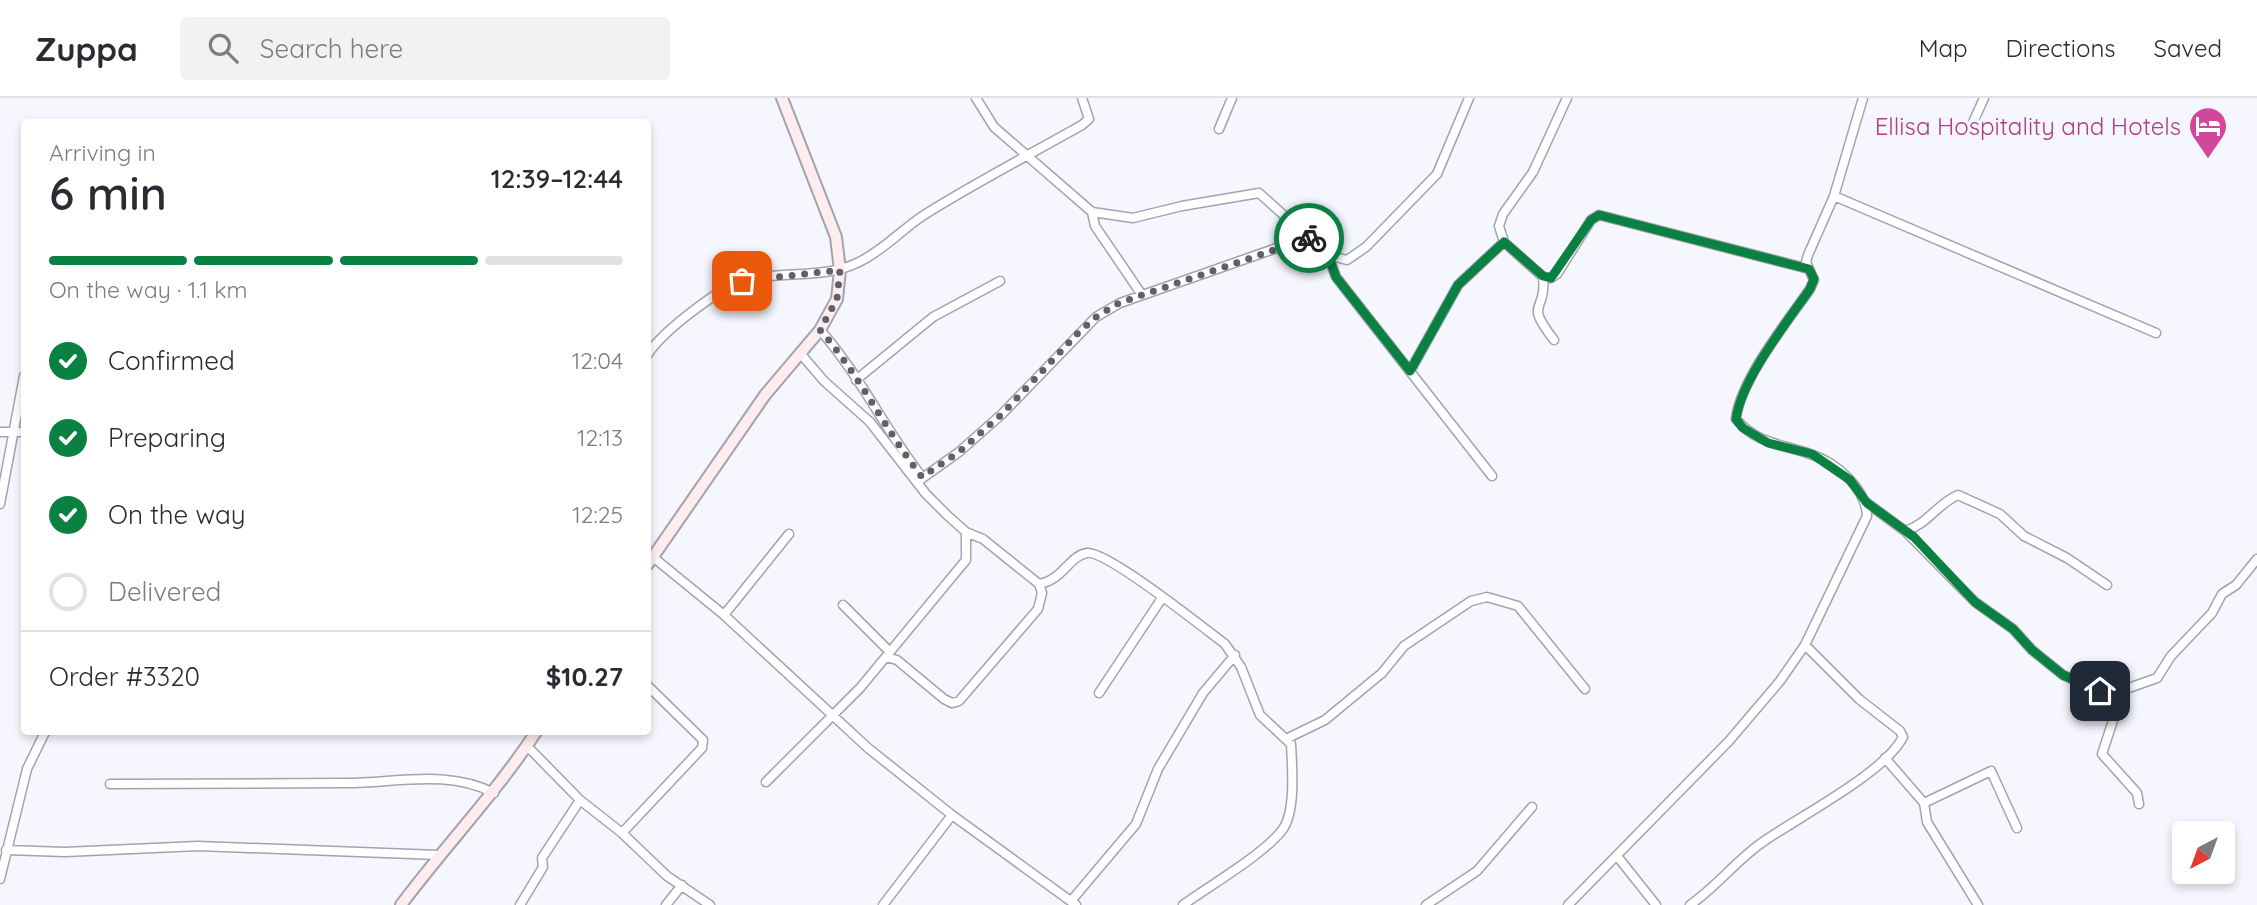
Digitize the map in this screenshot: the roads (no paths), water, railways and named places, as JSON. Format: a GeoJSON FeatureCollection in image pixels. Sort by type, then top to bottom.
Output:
{"type":"FeatureCollection","features":[{"type":"Feature","properties":{"kind":"street"},"geometry":{"type":"LineString","coordinates":[[651,555],[765,395],[820,330],[837,299],[840,270],[836,237],[782,98]]}},
{"type":"Feature","properties":{"kind":"street"},"geometry":{"type":"LineString","coordinates":[[976,98],[990,123],[1092,212],[1133,218],[1182,206],[1259,193],[1328,255],[1348,260],[1366,247],[1437,174],[1469,98]]}},
{"type":"Feature","properties":{"kind":"street"},"geometry":{"type":"LineString","coordinates":[[651,350],[657,341],[691,314],[742,281],[840,270],[880,251],[914,221],[1089,119],[1082,98]]}},
{"type":"Feature","properties":{"kind":"street"},"geometry":{"type":"LineString","coordinates":[[1219,129],[1232,98]]}},
{"type":"Feature","properties":{"kind":"street"},"geometry":{"type":"LineString","coordinates":[[1567,98],[1533,173],[1503,215],[1499,226],[1504,242],[1543,276],[1551,278],[1556,274],[1591,220],[1599,215],[1809,269]]}},
{"type":"Feature","properties":{"kind":"street"},"geometry":{"type":"LineString","coordinates":[[1864,98],[1833,196],[1808,255],[1809,269],[1814,279],[1810,289],[1763,356],[1737,409],[1736,419],[1743,428],[1768,443],[1812,454],[1833,467],[1850,480],[1867,503],[1905,531],[1975,602],[2013,629],[2032,650],[2063,675],[2119,700]]}},
{"type":"Feature","properties":{"kind":"street"},"geometry":{"type":"LineString","coordinates":[[1970,130],[1984,98]]}},
{"type":"Feature","properties":{"kind":"street"},"geometry":{"type":"LineString","coordinates":[[1833,196],[2156,333]]}},
{"type":"Feature","properties":{"kind":"street"},"geometry":{"type":"LineString","coordinates":[[1092,212],[1095,226],[1142,295]]}},
{"type":"Feature","properties":{"kind":"street"},"geometry":{"type":"LineString","coordinates":[[919,480],[959,452],[1002,414],[1096,317],[1142,295],[1308,237]]}},
{"type":"Feature","properties":{"kind":"street"},"geometry":{"type":"LineString","coordinates":[[1410,371],[1458,285],[1504,242]]}},
{"type":"Feature","properties":{"kind":"street"},"geometry":{"type":"LineString","coordinates":[[1328,255],[1336,277],[1492,476]]}},
{"type":"Feature","properties":{"kind":"street"},"geometry":{"type":"LineString","coordinates":[[1543,276],[1544,290],[1536,309],[1537,318],[1554,340]]}},
{"type":"Feature","properties":{"kind":"street"},"geometry":{"type":"LineString","coordinates":[[856,380],[933,317],[1000,281]]}},
{"type":"Feature","properties":{"kind":"street"},"geometry":{"type":"LineString","coordinates":[[820,330],[840,352],[919,480]]}},
{"type":"Feature","properties":{"kind":"street"},"geometry":{"type":"LineString","coordinates":[[800,353],[824,382],[870,422],[966,532],[983,539],[1039,583],[1042,593],[1038,609],[959,701],[953,703],[944,699],[888,654],[843,605]]}},
{"type":"Feature","properties":{"kind":"street"},"geometry":{"type":"LineString","coordinates":[[0,504],[21,391]]}},
{"type":"Feature","properties":{"kind":"street"},"geometry":{"type":"LineString","coordinates":[[0,432],[21,432]]}},
{"type":"Feature","properties":{"kind":"street"},"geometry":{"type":"LineString","coordinates":[[1905,531],[1926,522],[1946,500],[1958,495],[2000,514],[2024,536],[2067,558],[2107,585]]}},
{"type":"Feature","properties":{"kind":"street"},"geometry":{"type":"LineString","coordinates":[[1568,905],[1729,741],[1780,681],[1805,645],[1867,516],[1867,503]]}},
{"type":"Feature","properties":{"kind":"street"},"geometry":{"type":"LineString","coordinates":[[766,782],[834,714],[966,560],[966,532]]}},
{"type":"Feature","properties":{"kind":"street"},"geometry":{"type":"LineString","coordinates":[[724,615],[789,534]]}},
{"type":"Feature","properties":{"kind":"street"},"geometry":{"type":"LineString","coordinates":[[1039,583],[1050,582],[1076,559],[1089,552],[1130,573],[1235,654],[1260,715],[1288,738],[1293,776],[1284,829],[1183,905]]}},
{"type":"Feature","properties":{"kind":"street"},"geometry":{"type":"LineString","coordinates":[[2139,804],[2137,793],[2102,754],[2119,700],[2128,686],[2150,682],[2161,674],[2171,656],[2212,613],[2222,594],[2236,585],[2257,559]]}},
{"type":"Feature","properties":{"kind":"street"},"geometry":{"type":"LineString","coordinates":[[651,560],[724,615],[869,748],[952,816],[1073,903],[1136,824],[1165,758],[1203,693],[1235,654]]}},
{"type":"Feature","properties":{"kind":"street"},"geometry":{"type":"LineString","coordinates":[[1288,738],[1325,720],[1382,673],[1405,646],[1471,601],[1487,597],[1518,607],[1586,689]]}},
{"type":"Feature","properties":{"kind":"street"},"geometry":{"type":"LineString","coordinates":[[1099,693],[1162,598]]}},
{"type":"Feature","properties":{"kind":"street"},"geometry":{"type":"LineString","coordinates":[[1690,905],[1758,846],[1885,758],[1903,737],[1900,731],[1859,699],[1805,645]]}},
{"type":"Feature","properties":{"kind":"street"},"geometry":{"type":"LineString","coordinates":[[622,833],[702,748],[703,740],[651,690]]}},
{"type":"Feature","properties":{"kind":"street"},"geometry":{"type":"LineString","coordinates":[[0,879],[27,769],[44,735]]}},
{"type":"Feature","properties":{"kind":"street"},"geometry":{"type":"LineString","coordinates":[[401,905],[438,855],[494,793],[534,735]]}},
{"type":"Feature","properties":{"kind":"street"},"geometry":{"type":"LineString","coordinates":[[527,746],[580,800],[622,833],[667,876],[710,905]]}},
{"type":"Feature","properties":{"kind":"street"},"geometry":{"type":"LineString","coordinates":[[1885,758],[1924,803],[1927,821],[1978,905]]}},
{"type":"Feature","properties":{"kind":"street"},"geometry":{"type":"LineString","coordinates":[[1924,803],[1991,771],[2017,828]]}},
{"type":"Feature","properties":{"kind":"street"},"geometry":{"type":"LineString","coordinates":[[110,784],[351,783],[444,778],[473,782],[494,793]]}},
{"type":"Feature","properties":{"kind":"street"},"geometry":{"type":"LineString","coordinates":[[520,905],[543,867],[542,858],[580,800]]}},
{"type":"Feature","properties":{"kind":"street"},"geometry":{"type":"LineString","coordinates":[[1426,905],[1477,871],[1532,807]]}},
{"type":"Feature","properties":{"kind":"street"},"geometry":{"type":"LineString","coordinates":[[883,905],[952,816]]}},
{"type":"Feature","properties":{"kind":"street"},"geometry":{"type":"LineString","coordinates":[[6,849],[65,852],[198,846],[438,855]]}},
{"type":"Feature","properties":{"kind":"street"},"geometry":{"type":"LineString","coordinates":[[1617,856],[1656,905]]}},
{"type":"Feature","properties":{"kind":"street"},"geometry":{"type":"LineString","coordinates":[[666,905],[682,885]]}},
{"type":"Feature","properties":{"kind":"place","name":"Ellisa Hospitality and Hotels"},"geometry":{"type":"Point","coordinates":[2208,160]}}]}
